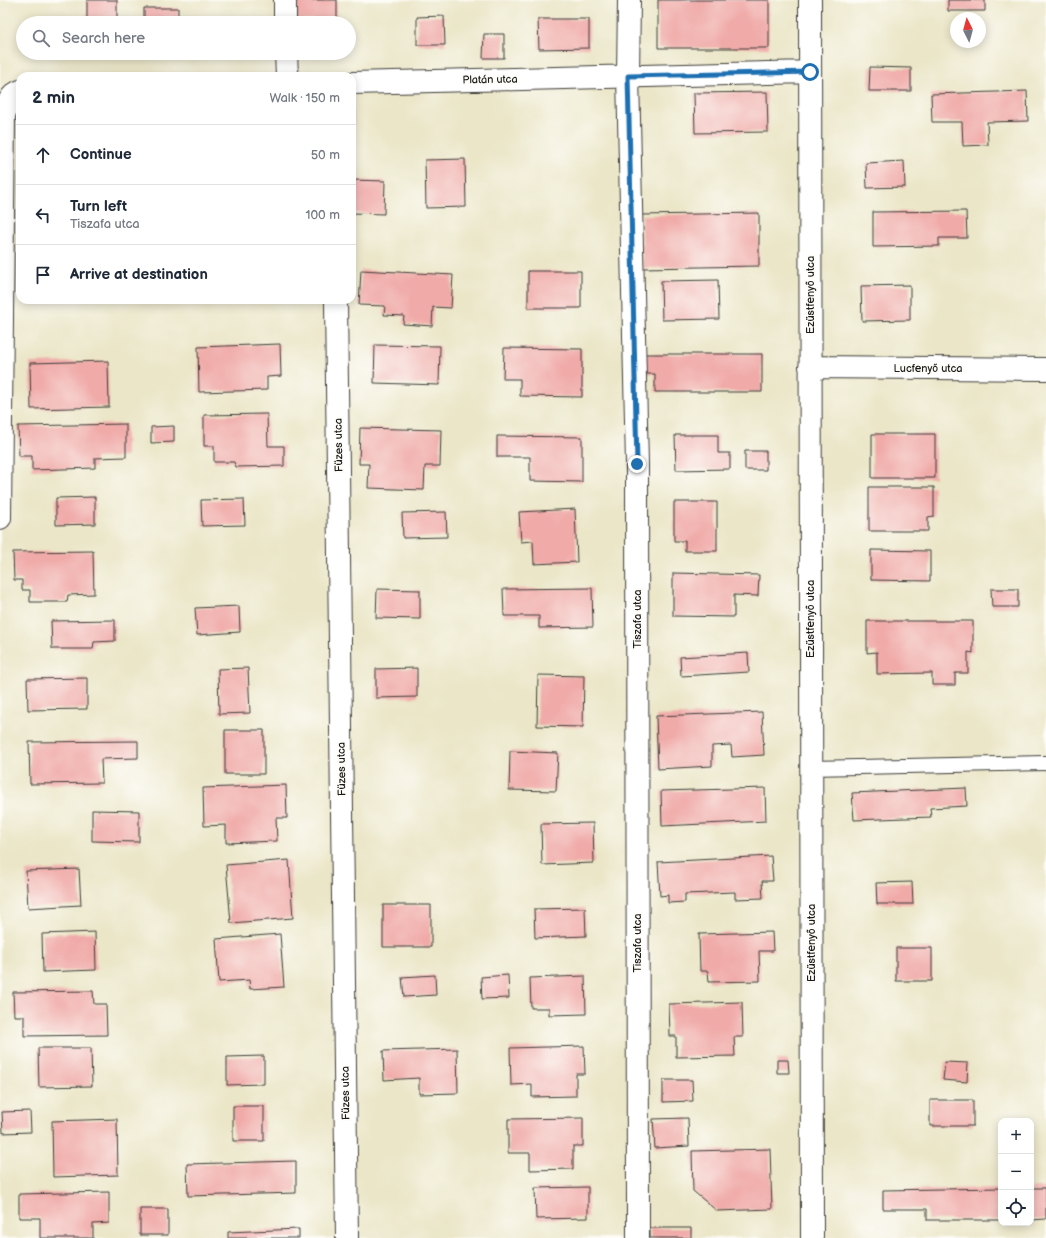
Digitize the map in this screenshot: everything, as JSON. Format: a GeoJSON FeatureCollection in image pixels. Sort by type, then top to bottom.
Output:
{"type":"FeatureCollection","features":[{"type":"Feature","properties":{"kind":"street"},"geometry":{"type":"LineString","coordinates":[[285,0],[285,16]]}},
{"type":"Feature","properties":{"kind":"street","name":"Tiszafa utca"},"geometry":{"type":"LineString","coordinates":[[629,0],[628,76],[637,464],[638,1238]]}},
{"type":"Feature","properties":{"kind":"street","name":"Ezüstfenyő utca"},"geometry":{"type":"LineString","coordinates":[[810,0],[812,1238]]}},
{"type":"Feature","properties":{"kind":"street"},"geometry":{"type":"LineString","coordinates":[[286,60],[287,72]]}},
{"type":"Feature","properties":{"kind":"street","name":"Platán utca"},"geometry":{"type":"LineString","coordinates":[[356,83],[810,72]]}},
{"type":"Feature","properties":{"kind":"street"},"geometry":{"type":"LineString","coordinates":[[0,518],[4,116],[9,100],[16,92]]}},
{"type":"Feature","properties":{"kind":"street","name":"Füzes utca"},"geometry":{"type":"LineString","coordinates":[[336,304],[347,1238]]}},
{"type":"Feature","properties":{"kind":"street","name":"Lucfenyő utca"},"geometry":{"type":"LineString","coordinates":[[810,367],[1046,369]]}},
{"type":"Feature","properties":{"kind":"lane"},"geometry":{"type":"LineString","coordinates":[[811,768],[1046,763]]}},
{"type":"Feature","properties":{"kind":"building"},"geometry":{"type":"Polygon","coordinates":[[[87,0],[117,0],[117,16],[87,16],[87,0]]]}},
{"type":"Feature","properties":{"kind":"building"},"geometry":{"type":"Polygon","coordinates":[[[293,0],[337,0],[337,16],[294,16],[293,0]]]}},
{"type":"Feature","properties":{"kind":"building"},"geometry":{"type":"Polygon","coordinates":[[[658,0],[769,0],[769,48],[658,48],[658,0]]]}},
{"type":"Feature","properties":{"kind":"building"},"geometry":{"type":"Polygon","coordinates":[[[948,0],[985,0],[985,11],[948,11],[948,0]]]}},
{"type":"Feature","properties":{"kind":"building"},"geometry":{"type":"Polygon","coordinates":[[[144,8],[178,8],[178,16],[144,16],[144,8]]]}},
{"type":"Feature","properties":{"kind":"building"},"geometry":{"type":"Polygon","coordinates":[[[444,16],[445,45],[417,45],[417,17],[444,16]]]}},
{"type":"Feature","properties":{"kind":"building"},"geometry":{"type":"Polygon","coordinates":[[[538,19],[589,19],[589,48],[539,49],[538,19]]]}},
{"type":"Feature","properties":{"kind":"building"},"geometry":{"type":"Polygon","coordinates":[[[484,34],[504,34],[504,58],[483,58],[484,34]]]}},
{"type":"Feature","properties":{"kind":"building"},"geometry":{"type":"Polygon","coordinates":[[[870,67],[911,68],[911,91],[869,91],[870,67]]]}},
{"type":"Feature","properties":{"kind":"building"},"geometry":{"type":"Polygon","coordinates":[[[1027,91],[1028,121],[987,122],[988,145],[963,146],[962,122],[932,122],[931,94],[1027,91]]]}},
{"type":"Feature","properties":{"kind":"building"},"geometry":{"type":"Polygon","coordinates":[[[767,92],[768,132],[695,133],[694,93],[767,92]]]}},
{"type":"Feature","properties":{"kind":"building"},"geometry":{"type":"Polygon","coordinates":[[[465,159],[466,207],[426,208],[425,160],[465,159]]]}},
{"type":"Feature","properties":{"kind":"building"},"geometry":{"type":"Polygon","coordinates":[[[904,161],[905,187],[867,188],[866,163],[904,161]]]}},
{"type":"Feature","properties":{"kind":"building"},"geometry":{"type":"Polygon","coordinates":[[[356,180],[385,181],[384,214],[356,213],[356,180]]]}},
{"type":"Feature","properties":{"kind":"building"},"geometry":{"type":"Polygon","coordinates":[[[966,211],[967,238],[939,238],[939,246],[873,247],[873,212],[966,211]]]}},
{"type":"Feature","properties":{"kind":"building"},"geometry":{"type":"Polygon","coordinates":[[[759,213],[759,266],[642,268],[642,215],[759,213]]]}},
{"type":"Feature","properties":{"kind":"building"},"geometry":{"type":"Polygon","coordinates":[[[361,270],[453,275],[451,308],[433,307],[432,326],[403,324],[404,316],[384,315],[385,306],[359,305],[361,270]]]}},
{"type":"Feature","properties":{"kind":"building"},"geometry":{"type":"Polygon","coordinates":[[[528,271],[581,271],[581,308],[528,308],[528,271]]]}},
{"type":"Feature","properties":{"kind":"building"},"geometry":{"type":"Polygon","coordinates":[[[718,280],[719,319],[662,320],[661,281],[718,280]]]}},
{"type":"Feature","properties":{"kind":"building"},"geometry":{"type":"Polygon","coordinates":[[[910,285],[910,320],[862,321],[861,286],[910,285]]]}},
{"type":"Feature","properties":{"kind":"building"},"geometry":{"type":"Polygon","coordinates":[[[280,344],[281,376],[267,377],[267,390],[199,392],[198,347],[280,344]]]}},
{"type":"Feature","properties":{"kind":"building"},"geometry":{"type":"Polygon","coordinates":[[[375,345],[440,346],[439,385],[374,383],[375,345]]]}},
{"type":"Feature","properties":{"kind":"building"},"geometry":{"type":"Polygon","coordinates":[[[504,348],[582,349],[582,397],[520,396],[520,379],[503,379],[504,348]]]}},
{"type":"Feature","properties":{"kind":"building"},"geometry":{"type":"Polygon","coordinates":[[[641,354],[762,354],[762,392],[655,392],[655,374],[641,374],[641,354]]]}},
{"type":"Feature","properties":{"kind":"building"},"geometry":{"type":"Polygon","coordinates":[[[108,361],[109,407],[31,409],[30,363],[108,361]]]}},
{"type":"Feature","properties":{"kind":"building"},"geometry":{"type":"Polygon","coordinates":[[[267,414],[268,446],[284,446],[284,466],[236,467],[234,462],[214,462],[214,446],[204,446],[204,415],[267,414]]]}},
{"type":"Feature","properties":{"kind":"building"},"geometry":{"type":"Polygon","coordinates":[[[126,424],[126,457],[95,458],[95,468],[32,470],[32,456],[19,456],[18,426],[126,424]]]}},
{"type":"Feature","properties":{"kind":"building"},"geometry":{"type":"Polygon","coordinates":[[[174,426],[174,442],[151,443],[151,427],[174,426]]]}},
{"type":"Feature","properties":{"kind":"building"},"geometry":{"type":"Polygon","coordinates":[[[360,428],[441,430],[440,466],[425,466],[424,490],[368,488],[369,464],[359,464],[360,428]]]}},
{"type":"Feature","properties":{"kind":"building"},"geometry":{"type":"Polygon","coordinates":[[[872,434],[935,434],[935,478],[872,478],[872,434]]]}},
{"type":"Feature","properties":{"kind":"building"},"geometry":{"type":"Polygon","coordinates":[[[675,435],[718,435],[718,453],[730,453],[730,469],[676,470],[675,435]]]}},
{"type":"Feature","properties":{"kind":"building"},"geometry":{"type":"Polygon","coordinates":[[[497,436],[582,437],[582,482],[530,481],[530,457],[497,457],[497,436]]]}},
{"type":"Feature","properties":{"kind":"building"},"geometry":{"type":"Polygon","coordinates":[[[745,451],[766,451],[766,470],[745,470],[745,451]]]}},
{"type":"Feature","properties":{"kind":"building"},"geometry":{"type":"Polygon","coordinates":[[[869,487],[934,487],[934,516],[928,517],[928,531],[869,531],[869,487]]]}},
{"type":"Feature","properties":{"kind":"building"},"geometry":{"type":"Polygon","coordinates":[[[95,497],[95,524],[56,525],[56,498],[95,497]]]}},
{"type":"Feature","properties":{"kind":"building"},"geometry":{"type":"Polygon","coordinates":[[[244,499],[245,525],[202,526],[201,500],[244,499]]]}},
{"type":"Feature","properties":{"kind":"building"},"geometry":{"type":"Polygon","coordinates":[[[674,502],[717,502],[717,551],[685,551],[685,541],[674,541],[674,502]]]}},
{"type":"Feature","properties":{"kind":"building"},"geometry":{"type":"Polygon","coordinates":[[[575,509],[577,562],[534,564],[533,541],[521,542],[519,512],[575,509]]]}},
{"type":"Feature","properties":{"kind":"building"},"geometry":{"type":"Polygon","coordinates":[[[446,512],[447,537],[403,538],[402,513],[446,512]]]}},
{"type":"Feature","properties":{"kind":"building"},"geometry":{"type":"Polygon","coordinates":[[[871,550],[930,551],[930,581],[871,580],[871,550]]]}},
{"type":"Feature","properties":{"kind":"building"},"geometry":{"type":"Polygon","coordinates":[[[93,551],[94,594],[68,595],[67,602],[30,602],[30,590],[22,590],[22,580],[14,580],[13,552],[93,551]]]}},
{"type":"Feature","properties":{"kind":"building"},"geometry":{"type":"Polygon","coordinates":[[[673,573],[759,575],[758,596],[734,595],[734,617],[673,616],[673,573]]]}},
{"type":"Feature","properties":{"kind":"building"},"geometry":{"type":"Polygon","coordinates":[[[592,588],[593,627],[539,628],[539,616],[504,616],[503,589],[592,588]]]}},
{"type":"Feature","properties":{"kind":"building"},"geometry":{"type":"Polygon","coordinates":[[[377,589],[420,590],[420,619],[376,618],[377,589]]]}},
{"type":"Feature","properties":{"kind":"building"},"geometry":{"type":"Polygon","coordinates":[[[991,589],[1018,589],[1018,607],[992,607],[991,589]]]}},
{"type":"Feature","properties":{"kind":"building"},"geometry":{"type":"Polygon","coordinates":[[[239,606],[240,632],[197,635],[195,608],[239,606]]]}},
{"type":"Feature","properties":{"kind":"building"},"geometry":{"type":"Polygon","coordinates":[[[115,620],[115,641],[94,642],[93,649],[52,649],[51,621],[115,620]]]}},
{"type":"Feature","properties":{"kind":"building"},"geometry":{"type":"Polygon","coordinates":[[[867,621],[973,621],[973,653],[968,652],[968,673],[955,673],[955,685],[932,685],[932,673],[877,674],[877,652],[867,653],[867,621]]]}},
{"type":"Feature","properties":{"kind":"building"},"geometry":{"type":"Polygon","coordinates":[[[748,653],[749,672],[681,676],[680,657],[748,653]]]}},
{"type":"Feature","properties":{"kind":"building"},"geometry":{"type":"Polygon","coordinates":[[[248,668],[250,713],[219,714],[218,669],[248,668]]]}},
{"type":"Feature","properties":{"kind":"building"},"geometry":{"type":"Polygon","coordinates":[[[417,668],[417,697],[376,698],[376,669],[417,668]]]}},
{"type":"Feature","properties":{"kind":"building"},"geometry":{"type":"Polygon","coordinates":[[[538,675],[584,676],[583,727],[537,726],[538,675]]]}},
{"type":"Feature","properties":{"kind":"building"},"geometry":{"type":"Polygon","coordinates":[[[87,678],[87,709],[28,710],[27,679],[87,678]]]}},
{"type":"Feature","properties":{"kind":"building"},"geometry":{"type":"Polygon","coordinates":[[[762,712],[764,755],[732,757],[731,745],[712,746],[712,766],[658,769],[656,716],[762,712]]]}},
{"type":"Feature","properties":{"kind":"building"},"geometry":{"type":"Polygon","coordinates":[[[225,730],[264,730],[264,774],[225,774],[225,730]]]}},
{"type":"Feature","properties":{"kind":"building"},"geometry":{"type":"Polygon","coordinates":[[[138,741],[138,758],[101,759],[102,783],[30,784],[29,742],[138,741]]]}},
{"type":"Feature","properties":{"kind":"building"},"geometry":{"type":"Polygon","coordinates":[[[510,751],[558,753],[556,791],[509,790],[510,751]]]}},
{"type":"Feature","properties":{"kind":"building"},"geometry":{"type":"Polygon","coordinates":[[[286,785],[287,818],[276,818],[277,841],[226,843],[226,825],[204,826],[203,788],[286,785]]]}},
{"type":"Feature","properties":{"kind":"building"},"geometry":{"type":"Polygon","coordinates":[[[765,788],[766,821],[662,826],[661,791],[765,788]]]}},
{"type":"Feature","properties":{"kind":"building"},"geometry":{"type":"Polygon","coordinates":[[[966,788],[967,806],[930,808],[931,817],[854,820],[852,793],[966,788]]]}},
{"type":"Feature","properties":{"kind":"building"},"geometry":{"type":"Polygon","coordinates":[[[92,810],[139,811],[139,842],[92,841],[92,810]]]}},
{"type":"Feature","properties":{"kind":"building"},"geometry":{"type":"Polygon","coordinates":[[[593,823],[594,863],[542,865],[541,824],[593,823]]]}},
{"type":"Feature","properties":{"kind":"building"},"geometry":{"type":"Polygon","coordinates":[[[771,856],[773,881],[762,881],[763,898],[735,899],[735,892],[685,894],[685,902],[668,903],[668,895],[660,896],[658,862],[771,856]]]}},
{"type":"Feature","properties":{"kind":"building"},"geometry":{"type":"Polygon","coordinates":[[[289,860],[293,918],[231,923],[226,865],[289,860]]]}},
{"type":"Feature","properties":{"kind":"building"},"geometry":{"type":"Polygon","coordinates":[[[79,869],[81,905],[28,908],[26,871],[79,869]]]}},
{"type":"Feature","properties":{"kind":"building"},"geometry":{"type":"Polygon","coordinates":[[[912,882],[913,904],[877,904],[876,883],[912,882]]]}},
{"type":"Feature","properties":{"kind":"building"},"geometry":{"type":"Polygon","coordinates":[[[383,905],[431,905],[431,947],[383,947],[383,905]]]}},
{"type":"Feature","properties":{"kind":"building"},"geometry":{"type":"Polygon","coordinates":[[[585,908],[586,936],[535,938],[534,909],[585,908]]]}},
{"type":"Feature","properties":{"kind":"building"},"geometry":{"type":"Polygon","coordinates":[[[95,932],[96,970],[43,972],[42,934],[95,932]]]}},
{"type":"Feature","properties":{"kind":"building"},"geometry":{"type":"Polygon","coordinates":[[[772,932],[773,951],[759,951],[760,981],[709,982],[708,971],[700,971],[699,934],[772,932]]]}},
{"type":"Feature","properties":{"kind":"building"},"geometry":{"type":"Polygon","coordinates":[[[280,934],[284,987],[250,989],[249,980],[219,982],[216,939],[280,934]]]}},
{"type":"Feature","properties":{"kind":"building"},"geometry":{"type":"Polygon","coordinates":[[[896,948],[932,948],[932,981],[896,981],[896,948]]]}},
{"type":"Feature","properties":{"kind":"building"},"geometry":{"type":"Polygon","coordinates":[[[435,975],[436,995],[404,997],[402,977],[435,975]]]}},
{"type":"Feature","properties":{"kind":"building"},"geometry":{"type":"Polygon","coordinates":[[[508,975],[509,998],[482,999],[481,977],[508,975]]]}},
{"type":"Feature","properties":{"kind":"building"},"geometry":{"type":"Polygon","coordinates":[[[585,976],[586,1014],[549,1015],[549,1008],[531,1008],[530,978],[585,976]]]}},
{"type":"Feature","properties":{"kind":"building"},"geometry":{"type":"Polygon","coordinates":[[[93,991],[94,1004],[106,1004],[107,1035],[24,1036],[24,1016],[14,1016],[13,992],[93,991]]]}},
{"type":"Feature","properties":{"kind":"building"},"geometry":{"type":"Polygon","coordinates":[[[742,1002],[743,1037],[734,1037],[735,1056],[676,1057],[676,1036],[670,1036],[669,1004],[742,1002]]]}},
{"type":"Feature","properties":{"kind":"building"},"geometry":{"type":"Polygon","coordinates":[[[584,1046],[585,1074],[576,1074],[576,1096],[532,1097],[532,1084],[511,1085],[510,1048],[584,1046]]]}},
{"type":"Feature","properties":{"kind":"building"},"geometry":{"type":"Polygon","coordinates":[[[38,1048],[91,1048],[92,1086],[39,1087],[38,1048]]]}},
{"type":"Feature","properties":{"kind":"building"},"geometry":{"type":"Polygon","coordinates":[[[457,1049],[458,1093],[419,1094],[419,1078],[384,1080],[383,1051],[457,1049]]]}},
{"type":"Feature","properties":{"kind":"building"},"geometry":{"type":"Polygon","coordinates":[[[264,1056],[264,1084],[227,1085],[227,1057],[264,1056]]]}},
{"type":"Feature","properties":{"kind":"building"},"geometry":{"type":"Polygon","coordinates":[[[777,1060],[788,1060],[789,1073],[777,1073],[777,1060]]]}},
{"type":"Feature","properties":{"kind":"building"},"geometry":{"type":"Polygon","coordinates":[[[945,1062],[968,1063],[967,1082],[943,1080],[945,1062]]]}},
{"type":"Feature","properties":{"kind":"building"},"geometry":{"type":"Polygon","coordinates":[[[663,1080],[692,1080],[693,1101],[663,1102],[663,1080]]]}},
{"type":"Feature","properties":{"kind":"building"},"geometry":{"type":"Polygon","coordinates":[[[930,1100],[973,1100],[973,1126],[930,1126],[930,1100]]]}},
{"type":"Feature","properties":{"kind":"building"},"geometry":{"type":"Polygon","coordinates":[[[233,1106],[264,1106],[264,1141],[233,1141],[233,1106]]]}},
{"type":"Feature","properties":{"kind":"building"},"geometry":{"type":"Polygon","coordinates":[[[30,1111],[31,1132],[3,1133],[2,1112],[30,1111]]]}},
{"type":"Feature","properties":{"kind":"building"},"geometry":{"type":"Polygon","coordinates":[[[583,1118],[583,1146],[573,1146],[573,1169],[530,1170],[530,1153],[508,1153],[508,1119],[583,1118]]]}},
{"type":"Feature","properties":{"kind":"building"},"geometry":{"type":"Polygon","coordinates":[[[688,1118],[689,1146],[655,1148],[653,1119],[688,1118]]]}},
{"type":"Feature","properties":{"kind":"building"},"geometry":{"type":"Polygon","coordinates":[[[117,1119],[118,1175],[53,1177],[52,1121],[117,1119]]]}},
{"type":"Feature","properties":{"kind":"building"},"geometry":{"type":"Polygon","coordinates":[[[770,1149],[772,1209],[717,1211],[693,1191],[692,1151],[770,1149]]]}},
{"type":"Feature","properties":{"kind":"building"},"geometry":{"type":"Polygon","coordinates":[[[296,1161],[296,1193],[188,1196],[187,1164],[296,1161]]]}},
{"type":"Feature","properties":{"kind":"building"},"geometry":{"type":"Polygon","coordinates":[[[588,1187],[588,1218],[536,1219],[535,1188],[588,1187]]]}},
{"type":"Feature","properties":{"kind":"building"},"geometry":{"type":"Polygon","coordinates":[[[998,1188],[998,1220],[927,1220],[927,1209],[883,1209],[883,1190],[998,1188]]]}},
{"type":"Feature","properties":{"kind":"building"},"geometry":{"type":"Polygon","coordinates":[[[1034,1188],[1046,1188],[1046,1219],[1034,1220],[1034,1188]]]}},
{"type":"Feature","properties":{"kind":"building"},"geometry":{"type":"Polygon","coordinates":[[[109,1192],[109,1223],[93,1224],[93,1238],[40,1238],[40,1218],[19,1218],[19,1194],[109,1192]]]}},
{"type":"Feature","properties":{"kind":"building"},"geometry":{"type":"Polygon","coordinates":[[[140,1209],[168,1209],[168,1235],[140,1235],[140,1209]]]}},
{"type":"Feature","properties":{"kind":"building"},"geometry":{"type":"Polygon","coordinates":[[[650,1228],[691,1228],[691,1238],[650,1238],[650,1228]]]}},
{"type":"Feature","properties":{"kind":"building"},"geometry":{"type":"Polygon","coordinates":[[[299,1229],[299,1238],[228,1238],[228,1232],[299,1229]]]}},
{"type":"Feature","properties":{"kind":"route"},"geometry":{"type":"LineString","coordinates":[[637,464],[628,76],[810,72]]}}]}
